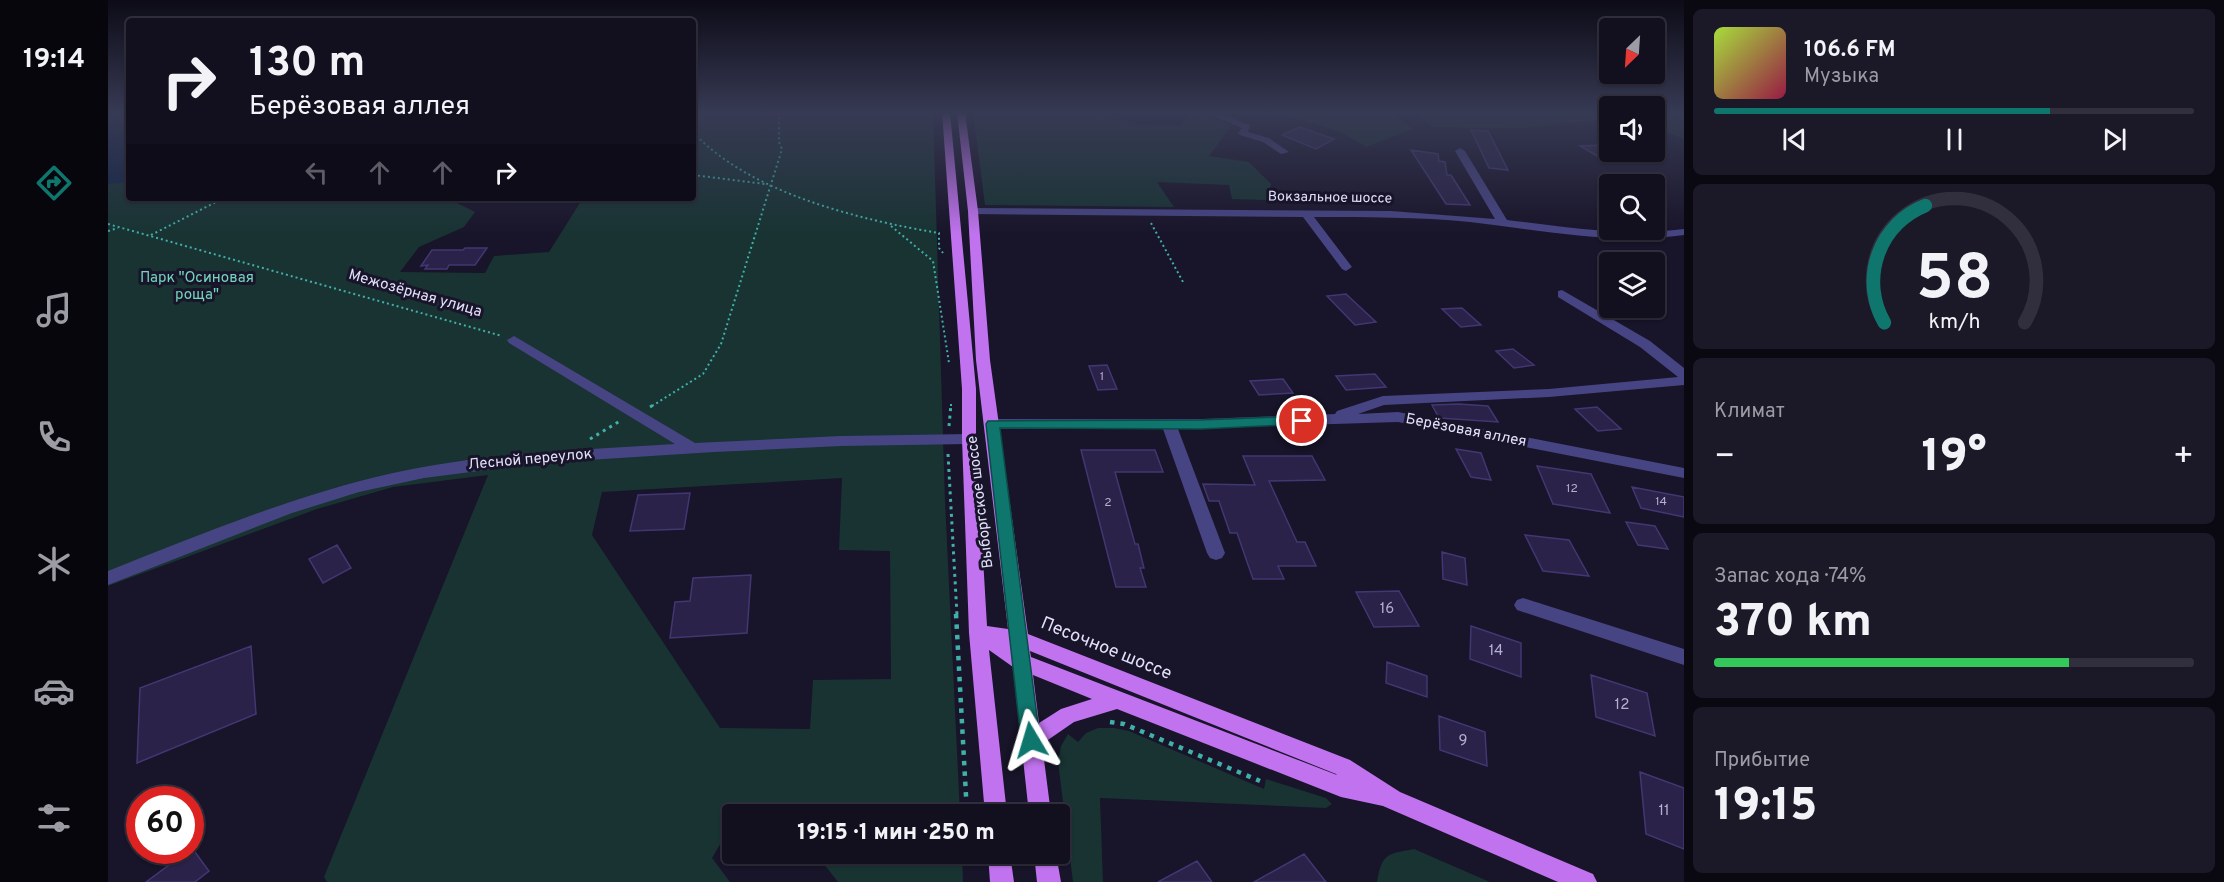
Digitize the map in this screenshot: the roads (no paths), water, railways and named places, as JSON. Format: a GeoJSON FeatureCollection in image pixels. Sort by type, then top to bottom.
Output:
{"type":"FeatureCollection","features":[{"type":"Feature","properties":{"kind":"main road","name":"Выборгское шоссе"},"geometry":{"type":"LineString","coordinates":[[949,153],[969,389],[969,439],[978,633],[995,804]]}},
{"type":"Feature","properties":{"kind":"main road","name":"Выборгское шоссе"},"geometry":{"type":"LineString","coordinates":[[966,153],[973,211],[983,360],[993,424],[1039,804]]}},
{"type":"Feature","properties":{"kind":"main road","name":"Песочное шоссе"},"geometry":{"type":"LineString","coordinates":[[978,633],[1018,638],[1343,767],[1392,799],[1585,882]]}},
{"type":"Feature","properties":{"kind":"main road","name":"Песочное шоссе"},"geometry":{"type":"LineString","coordinates":[[978,633],[1021,662],[1341,787],[1392,799]]}},
{"type":"Feature","properties":{"kind":"main road"},"geometry":{"type":"LineString","coordinates":[[1031,740],[1068,715],[1116,700]]}},
{"type":"Feature","properties":{"kind":"main road"},"geometry":{"type":"LineString","coordinates":[[1000,864],[1002,882]]}},
{"type":"Feature","properties":{"kind":"main road"},"geometry":{"type":"LineString","coordinates":[[1046,864],[1049,882]]}},
{"type":"Feature","properties":{"kind":"street"},"geometry":{"type":"LineString","coordinates":[[1461,153],[1503,223]]}},
{"type":"Feature","properties":{"kind":"street","name":"Вокзальное шоссе"},"geometry":{"type":"LineString","coordinates":[[973,211],[1443,216],[1612,236],[1649,237],[1684,232]]}},
{"type":"Feature","properties":{"kind":"street"},"geometry":{"type":"LineString","coordinates":[[1306,213],[1346,267]]}},
{"type":"Feature","properties":{"kind":"street"},"geometry":{"type":"LineString","coordinates":[[1562,294],[1645,344],[1684,375]]}},
{"type":"Feature","properties":{"kind":"street"},"geometry":{"type":"LineString","coordinates":[[514,340],[691,447]]}},
{"type":"Feature","properties":{"kind":"street"},"geometry":{"type":"LineString","coordinates":[[1322,420],[1383,401],[1548,393],[1684,381]]}},
{"type":"Feature","properties":{"kind":"street","name":"Берёзовая аллея"},"geometry":{"type":"LineString","coordinates":[[993,424],[1168,424],[1398,417],[1684,473]]}},
{"type":"Feature","properties":{"kind":"street"},"geometry":{"type":"LineString","coordinates":[[1168,424],[1216,553]]}},
{"type":"Feature","properties":{"kind":"street","name":"Лесной переулок"},"geometry":{"type":"LineString","coordinates":[[108,578],[278,513],[394,478],[458,467],[691,447],[883,439],[969,439]]}},
{"type":"Feature","properties":{"kind":"street"},"geometry":{"type":"LineString","coordinates":[[1523,605],[1684,657]]}},
{"type":"Feature","properties":{"kind":"water"},"geometry":{"type":"Polygon","coordinates":[[[108,153],[126,153],[126,182],[108,184],[108,153]]]}},
{"type":"Feature","properties":{"kind":"park label","name":"Парк \"Осиновая роща\""},"geometry":{"type":"Point","coordinates":[197,286]}}]}
